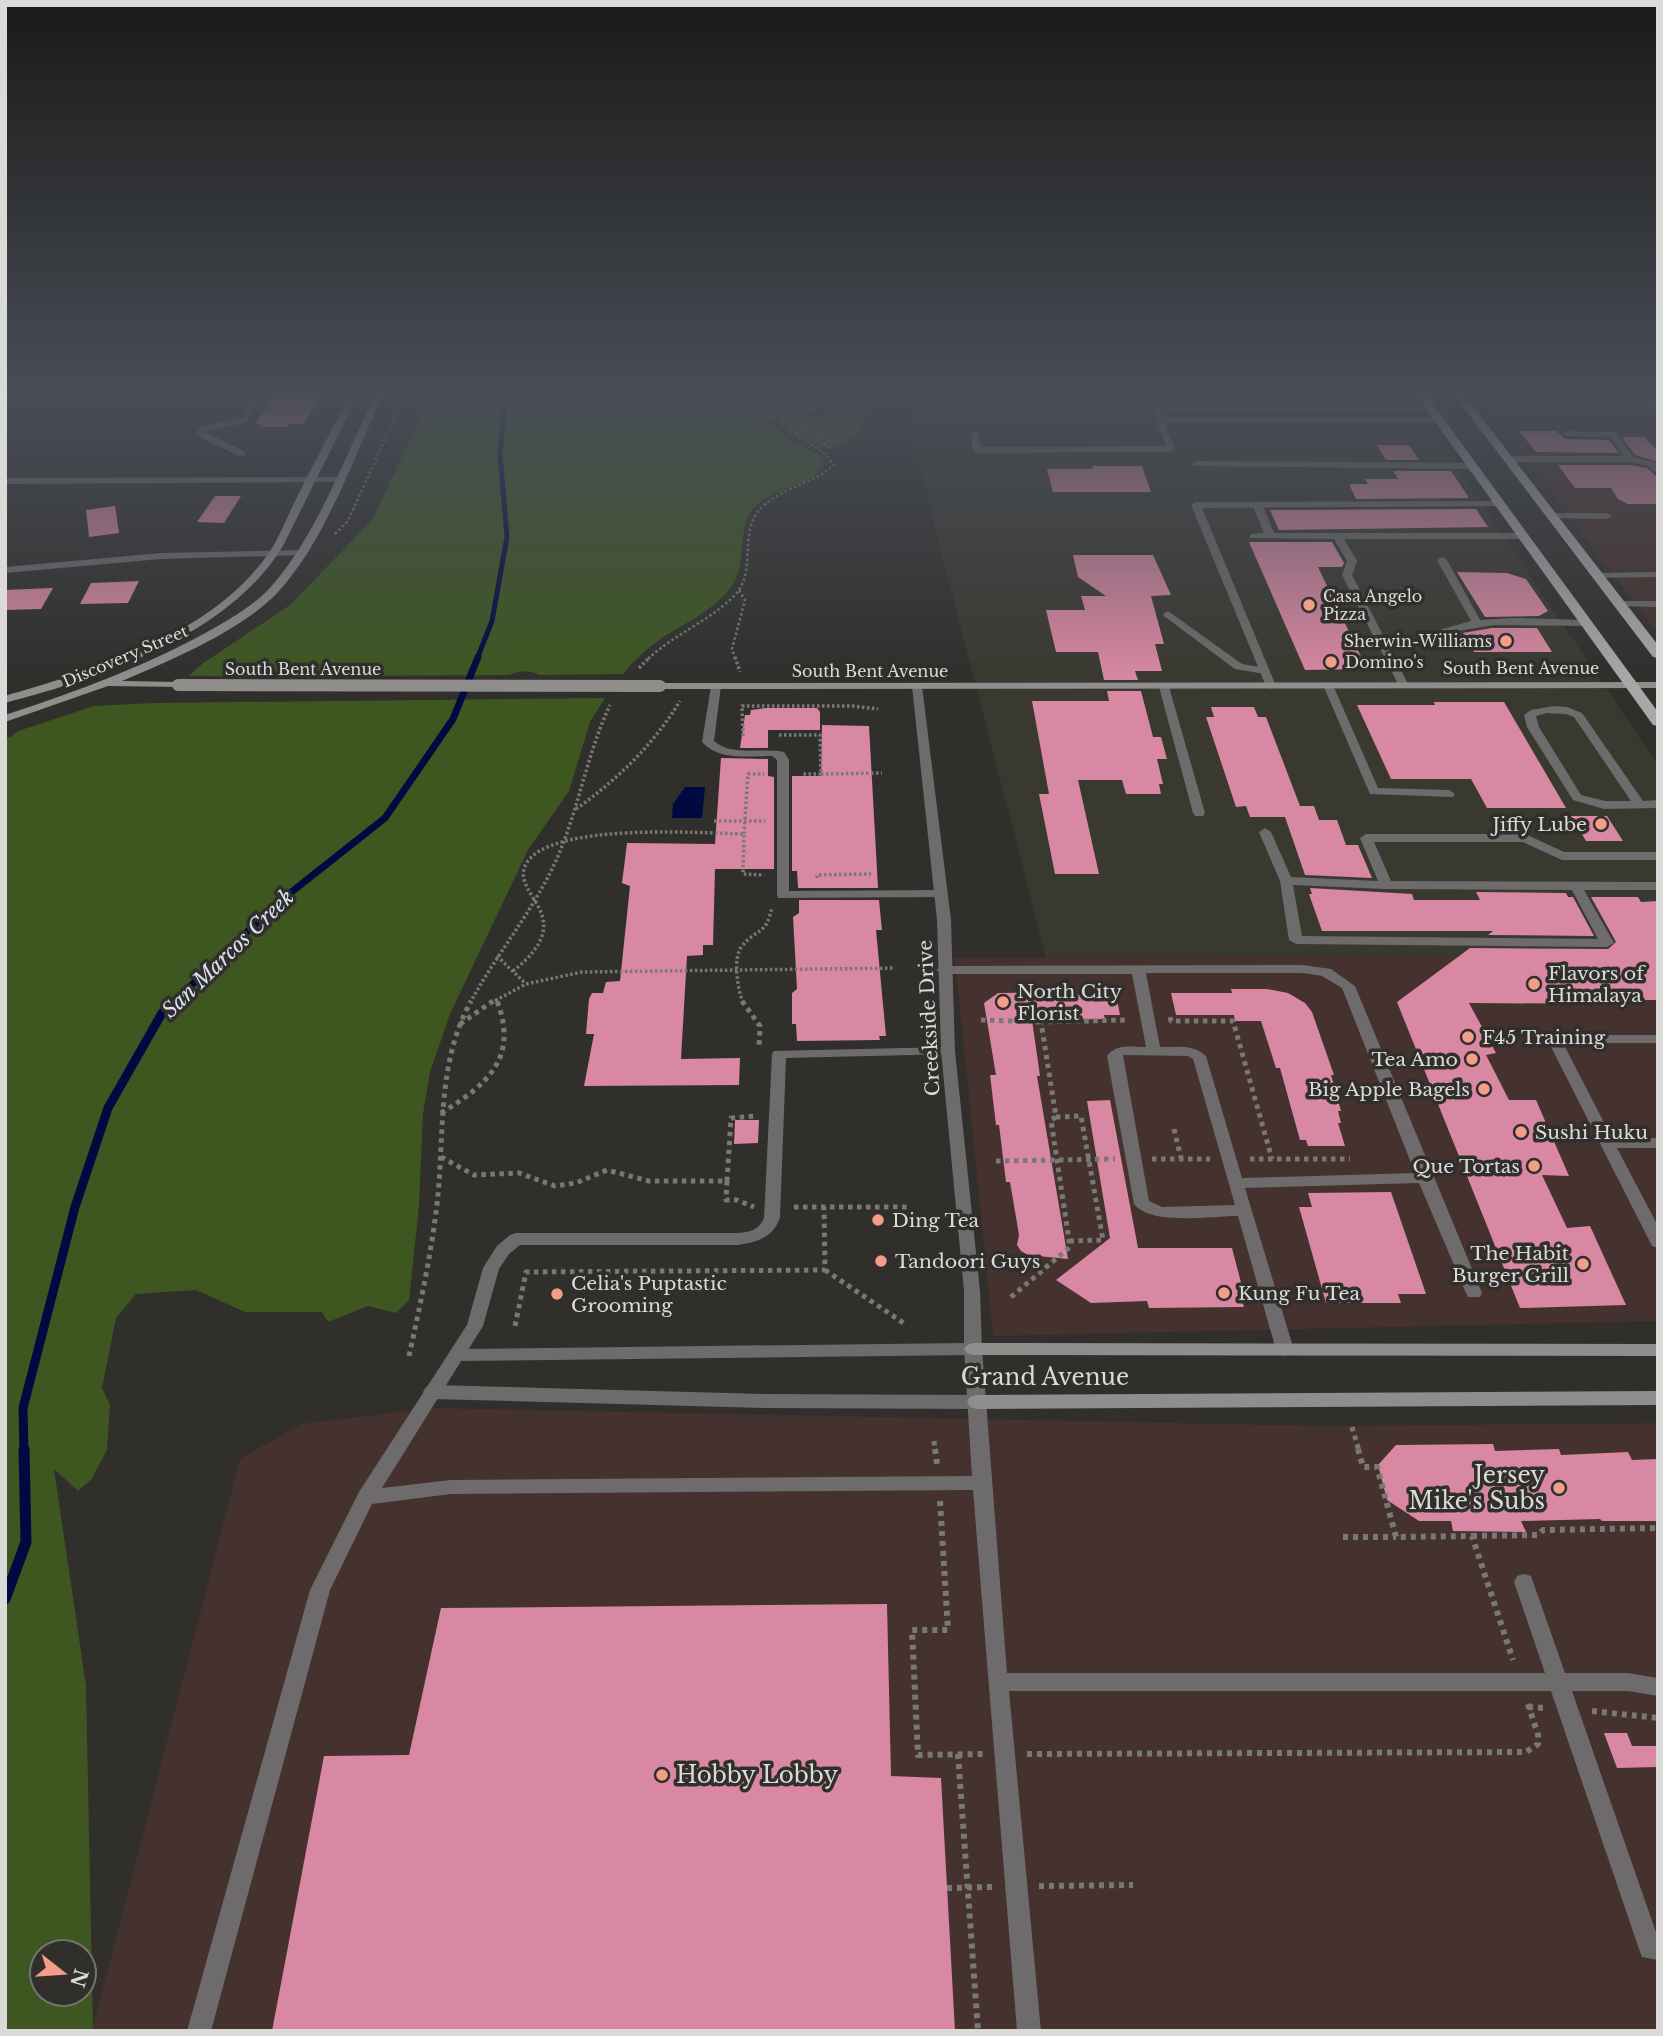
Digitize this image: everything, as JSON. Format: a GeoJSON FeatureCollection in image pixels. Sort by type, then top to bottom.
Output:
{"type":"FeatureCollection","features":[{"type":"Feature","properties":{"kind":"main road"},"geometry":{"type":"LineString","coordinates":[[1490,490],[1658,722]]}},
{"type":"Feature","properties":{"kind":"main road"},"geometry":{"type":"LineString","coordinates":[[1532,490],[1658,654]]}},
{"type":"Feature","properties":{"kind":"street","name":"Discovery Street"},"geometry":{"type":"LineString","coordinates":[[5,700],[84,676],[170,639],[217,611],[249,584],[274,554],[306,490]]}},
{"type":"Feature","properties":{"kind":"street","name":"Discovery Street"},"geometry":{"type":"LineString","coordinates":[[5,719],[109,683],[198,643],[247,612],[278,585],[302,554],[333,490]]}},
{"type":"Feature","properties":{"kind":"street"},"geometry":{"type":"LineString","coordinates":[[1271,686],[1196,505],[1499,503]]}},
{"type":"Feature","properties":{"kind":"street"},"geometry":{"type":"LineString","coordinates":[[1257,504],[1270,536]]}},
{"type":"Feature","properties":{"kind":"street"},"geometry":{"type":"LineString","coordinates":[[1552,516],[1608,516]]}},
{"type":"Feature","properties":{"kind":"street"},"geometry":{"type":"LineString","coordinates":[[1253,536],[1524,536]]}},
{"type":"Feature","properties":{"kind":"street"},"geometry":{"type":"LineString","coordinates":[[1338,537],[1352,561],[1347,575],[1403,684]]}},
{"type":"Feature","properties":{"kind":"street"},"geometry":{"type":"LineString","coordinates":[[5,570],[161,556],[302,554]]}},
{"type":"Feature","properties":{"kind":"street"},"geometry":{"type":"LineString","coordinates":[[1442,560],[1477,623]]}},
{"type":"Feature","properties":{"kind":"street"},"geometry":{"type":"LineString","coordinates":[[1597,576],[1654,575]]}},
{"type":"Feature","properties":{"kind":"street"},"geometry":{"type":"LineString","coordinates":[[1620,604],[1658,604]]}},
{"type":"Feature","properties":{"kind":"street"},"geometry":{"type":"LineString","coordinates":[[1168,614],[1239,667],[1265,671]]}},
{"type":"Feature","properties":{"kind":"street"},"geometry":{"type":"LineString","coordinates":[[1443,632],[1459,625],[1477,623],[1586,623]]}},
{"type":"Feature","properties":{"kind":"street","name":"South Bent Avenue"},"geometry":{"type":"LineString","coordinates":[[84,676],[109,683],[178,685],[1658,685]]}},
{"type":"Feature","properties":{"kind":"street"},"geometry":{"type":"LineString","coordinates":[[1328,685],[1374,791],[1449,794]]}},
{"type":"Feature","properties":{"kind":"street"},"geometry":{"type":"LineString","coordinates":[[716,686],[708,743],[719,750],[780,754],[783,760],[783,895],[941,894]]}},
{"type":"Feature","properties":{"kind":"street","name":"Creekside Drive"},"geometry":{"type":"LineString","coordinates":[[917,686],[941,894],[948,1051],[972,1291],[975,1402],[1029,2031]]}},
{"type":"Feature","properties":{"kind":"street"},"geometry":{"type":"LineString","coordinates":[[1164,687],[1199,813]]}},
{"type":"Feature","properties":{"kind":"street"},"geometry":{"type":"LineString","coordinates":[[1639,804],[1578,715],[1574,712],[1545,710],[1530,715],[1533,727],[1577,797],[1604,805],[1658,804]]}},
{"type":"Feature","properties":{"kind":"street"},"geometry":{"type":"LineString","coordinates":[[1265,832],[1286,881],[1296,940],[1607,943],[1576,886]]}},
{"type":"Feature","properties":{"kind":"street"},"geometry":{"type":"LineString","coordinates":[[1386,885],[1366,838],[1525,838],[1562,856],[1658,856]]}},
{"type":"Feature","properties":{"kind":"street"},"geometry":{"type":"LineString","coordinates":[[1286,881],[1386,885],[1658,886]]}},
{"type":"Feature","properties":{"kind":"street"},"geometry":{"type":"LineString","coordinates":[[1138,969],[1154,1052]]}},
{"type":"Feature","properties":{"kind":"street"},"geometry":{"type":"LineString","coordinates":[[943,970],[1303,969],[1326,972],[1348,986],[1474,1293]]}},
{"type":"Feature","properties":{"kind":"street"},"geometry":{"type":"LineString","coordinates":[[1658,1039],[1554,1039],[1658,1242]]}},
{"type":"Feature","properties":{"kind":"street"},"geometry":{"type":"LineString","coordinates":[[199,2031],[320,1590],[366,1497],[475,1325],[491,1268],[503,1250],[516,1239],[757,1237],[769,1228],[773,1208],[779,1054],[948,1051]]}},
{"type":"Feature","properties":{"kind":"street"},"geometry":{"type":"LineString","coordinates":[[1243,1210],[1160,1212],[1142,1204],[1114,1056],[1119,1051],[1190,1052],[1199,1056],[1284,1350]]}},
{"type":"Feature","properties":{"kind":"street"},"geometry":{"type":"LineString","coordinates":[[1607,1143],[1658,1143]]}},
{"type":"Feature","properties":{"kind":"street"},"geometry":{"type":"LineString","coordinates":[[1236,1183],[1425,1178]]}},
{"type":"Feature","properties":{"kind":"street","name":"Grand Avenue"},"geometry":{"type":"LineString","coordinates":[[457,1355],[973,1349],[1658,1350]]}},
{"type":"Feature","properties":{"kind":"street","name":"Grand Avenue"},"geometry":{"type":"LineString","coordinates":[[432,1392],[763,1401],[1658,1398]]}},
{"type":"Feature","properties":{"kind":"street"},"geometry":{"type":"LineString","coordinates":[[366,1497],[451,1487],[983,1483]]}},
{"type":"Feature","properties":{"kind":"street"},"geometry":{"type":"LineString","coordinates":[[1524,1582],[1650,1948],[1658,1949]]}},
{"type":"Feature","properties":{"kind":"street"},"geometry":{"type":"LineString","coordinates":[[998,1682],[1628,1682],[1658,1687]]}},
{"type":"Feature","properties":{"kind":"path"},"geometry":{"type":"LineString","coordinates":[[633,675],[673,638],[703,619],[739,590],[749,562],[754,515],[768,502],[793,490]]}},
{"type":"Feature","properties":{"kind":"path"},"geometry":{"type":"LineString","coordinates":[[739,590],[745,600],[732,649],[740,673]]}},
{"type":"Feature","properties":{"kind":"path"},"geometry":{"type":"LineString","coordinates":[[575,810],[623,774],[653,743],[682,697]]}},
{"type":"Feature","properties":{"kind":"path"},"geometry":{"type":"LineString","coordinates":[[409,1356],[430,1242],[441,1157],[441,1113],[449,1058],[459,1024],[481,979],[549,874],[575,810],[596,729],[612,701]]}},
{"type":"Feature","properties":{"kind":"path"},"geometry":{"type":"LineString","coordinates":[[821,774],[882,773]]}},
{"type":"Feature","properties":{"kind":"path"},"geometry":{"type":"LineString","coordinates":[[714,821],[783,821]]}},
{"type":"Feature","properties":{"kind":"path"},"geometry":{"type":"LineString","coordinates":[[513,971],[532,956],[541,940],[543,914],[524,878],[526,864],[545,848],[602,834],[744,834],[743,874],[763,874],[765,880]]}},
{"type":"Feature","properties":{"kind":"path"},"geometry":{"type":"LineString","coordinates":[[758,1061],[760,1026],[743,1004],[737,969],[738,953],[742,946],[768,925],[772,915],[772,902]]}},
{"type":"Feature","properties":{"kind":"path"},"geometry":{"type":"LineString","coordinates":[[498,956],[526,984]]}},
{"type":"Feature","properties":{"kind":"path"},"geometry":{"type":"LineString","coordinates":[[459,1024],[496,999],[526,984],[582,972],[895,968]]}},
{"type":"Feature","properties":{"kind":"path"},"geometry":{"type":"LineString","coordinates":[[441,1113],[493,1073],[504,1053],[507,1034],[504,1015],[496,999]]}},
{"type":"Feature","properties":{"kind":"path"},"geometry":{"type":"LineString","coordinates":[[981,1020],[1126,1022],[1124,1009]]}},
{"type":"Feature","properties":{"kind":"path"},"geometry":{"type":"LineString","coordinates":[[1168,1009],[1171,1021],[1233,1021],[1272,1159]]}},
{"type":"Feature","properties":{"kind":"path"},"geometry":{"type":"LineString","coordinates":[[1041,1022],[1056,1116]]}},
{"type":"Feature","properties":{"kind":"path"},"geometry":{"type":"LineString","coordinates":[[756,1107],[755,1118],[731,1118],[726,1200],[737,1200],[754,1208],[910,1207]]}},
{"type":"Feature","properties":{"kind":"path"},"geometry":{"type":"LineString","coordinates":[[1011,1297],[1070,1247],[1051,1120],[1056,1116],[1081,1116],[1103,1240],[1070,1241]]}},
{"type":"Feature","properties":{"kind":"path"},"geometry":{"type":"LineString","coordinates":[[1174,1129],[1181,1159]]}},
{"type":"Feature","properties":{"kind":"path"},"geometry":{"type":"LineString","coordinates":[[441,1157],[474,1175],[519,1173],[555,1186],[576,1183],[607,1170],[649,1181],[727,1181]]}},
{"type":"Feature","properties":{"kind":"path"},"geometry":{"type":"LineString","coordinates":[[996,1161],[1359,1159]]}},
{"type":"Feature","properties":{"kind":"path"},"geometry":{"type":"LineString","coordinates":[[824,1207],[825,1270]]}},
{"type":"Feature","properties":{"kind":"path"},"geometry":{"type":"LineString","coordinates":[[515,1326],[526,1272],[825,1270],[905,1324]]}},
{"type":"Feature","properties":{"kind":"path"},"geometry":{"type":"LineString","coordinates":[[1472,1536],[1538,1535],[1543,1530],[1658,1528]]}},
{"type":"Feature","properties":{"kind":"path"},"geometry":{"type":"LineString","coordinates":[[1343,1538],[1396,1537]]}},
{"type":"Feature","properties":{"kind":"path"},"geometry":{"type":"LineString","coordinates":[[958,1754],[978,2031]]}},
{"type":"Feature","properties":{"kind":"shaded area"},"geometry":{"type":"Polygon","coordinates":[[[925,490],[1472,490],[1658,765],[1658,954],[1046,958],[925,490]]]}},
{"type":"Feature","properties":{"kind":"shaded area"},"geometry":{"type":"Polygon","coordinates":[[[1548,490],[1658,490],[1658,633],[1548,490]]]}},
{"type":"Feature","properties":{"kind":"shaded area"},"geometry":{"type":"Polygon","coordinates":[[[685,787],[705,787],[702,818],[672,818],[673,804],[685,787]]]}},
{"type":"Feature","properties":{"kind":"shaded area"},"geometry":{"type":"Polygon","coordinates":[[[1658,954],[1658,1321],[993,1336],[955,958],[1658,954]]]}},
{"type":"Feature","properties":{"kind":"shaded area"},"geometry":{"type":"Polygon","coordinates":[[[431,1408],[1326,1426],[1658,1423],[1658,2031],[92,2031],[240,1459],[301,1424],[431,1408]]]}},
{"type":"Feature","properties":{"kind":"green space"},"geometry":{"type":"Polygon","coordinates":[[[387,490],[785,490],[759,503],[746,521],[740,566],[731,587],[705,611],[650,647],[623,674],[539,675],[524,671],[509,675],[348,676],[332,672],[316,676],[189,676],[202,664],[290,605],[373,519],[387,490]]]}},
{"type":"Feature","properties":{"kind":"green space"},"geometry":{"type":"Polygon","coordinates":[[[605,698],[590,722],[569,791],[528,850],[450,1014],[430,1072],[423,1114],[419,1206],[409,1300],[396,1313],[368,1306],[328,1322],[322,1312],[245,1312],[196,1290],[136,1294],[116,1318],[102,1388],[110,1405],[107,1450],[91,1480],[78,1491],[54,1469],[86,1686],[91,1938],[28,1938],[28,2008],[93,2008],[93,2031],[5,2031],[5,738],[18,731],[94,706],[605,698]]]}},
{"type":"Feature","properties":{"kind":"building"},"geometry":{"type":"Polygon","coordinates":[[[1052,490],[1151,492],[1053,492],[1052,490]]]}},
{"type":"Feature","properties":{"kind":"building"},"geometry":{"type":"Polygon","coordinates":[[[1352,490],[1464,490],[1469,498],[1356,499],[1352,490]]]}},
{"type":"Feature","properties":{"kind":"building"},"geometry":{"type":"Polygon","coordinates":[[[1612,490],[1658,490],[1658,504],[1628,504],[1618,499],[1612,490]]]}},
{"type":"Feature","properties":{"kind":"building"},"geometry":{"type":"Polygon","coordinates":[[[215,496],[241,496],[224,523],[197,522],[215,496]]]}},
{"type":"Feature","properties":{"kind":"building"},"geometry":{"type":"Polygon","coordinates":[[[115,506],[119,533],[89,537],[86,510],[115,506]]]}},
{"type":"Feature","properties":{"kind":"building"},"geometry":{"type":"Polygon","coordinates":[[[1476,509],[1488,527],[1279,530],[1270,510],[1476,509]]]}},
{"type":"Feature","properties":{"kind":"building"},"geometry":{"type":"Polygon","coordinates":[[[1249,542],[1332,542],[1344,563],[1342,567],[1318,567],[1364,663],[1357,663],[1360,669],[1305,670],[1249,542]]]}},
{"type":"Feature","properties":{"kind":"building"},"geometry":{"type":"Polygon","coordinates":[[[1073,555],[1153,555],[1171,595],[1151,596],[1164,644],[1155,644],[1162,671],[1135,671],[1138,680],[1104,680],[1098,652],[1056,652],[1046,610],[1085,610],[1081,596],[1106,596],[1078,577],[1073,555]]]}},
{"type":"Feature","properties":{"kind":"building"},"geometry":{"type":"Polygon","coordinates":[[[1457,572],[1507,573],[1526,579],[1548,611],[1539,616],[1485,617],[1457,572]]]}},
{"type":"Feature","properties":{"kind":"building"},"geometry":{"type":"Polygon","coordinates":[[[139,581],[128,603],[80,604],[91,583],[139,581]]]}},
{"type":"Feature","properties":{"kind":"building"},"geometry":{"type":"Polygon","coordinates":[[[53,588],[41,609],[5,610],[5,590],[53,588]]]}},
{"type":"Feature","properties":{"kind":"building","name":"Sherwin-Williams"},"geometry":{"type":"Polygon","coordinates":[[[1492,628],[1537,628],[1552,652],[1474,652],[1463,633],[1492,628]]]}},
{"type":"Feature","properties":{"kind":"building"},"geometry":{"type":"Polygon","coordinates":[[[1107,691],[1141,691],[1153,737],[1161,737],[1167,759],[1157,759],[1163,784],[1159,784],[1161,794],[1126,794],[1122,780],[1078,780],[1099,874],[1055,874],[1039,794],[1049,794],[1032,701],[1109,701],[1107,691]]]}},
{"type":"Feature","properties":{"kind":"building"},"geometry":{"type":"Polygon","coordinates":[[[1434,702],[1504,702],[1566,808],[1487,808],[1471,779],[1391,779],[1357,705],[1435,705],[1434,702]]]}},
{"type":"Feature","properties":{"kind":"building"},"geometry":{"type":"Polygon","coordinates":[[[1211,707],[1254,707],[1258,717],[1266,717],[1300,806],[1314,806],[1319,820],[1337,820],[1346,845],[1358,845],[1372,878],[1305,875],[1285,817],[1250,817],[1246,806],[1236,807],[1206,717],[1214,717],[1211,707]]]}},
{"type":"Feature","properties":{"kind":"building"},"geometry":{"type":"Polygon","coordinates":[[[817,708],[820,712],[820,730],[768,730],[768,748],[740,748],[745,715],[750,715],[751,710],[817,708]]]}},
{"type":"Feature","properties":{"kind":"building"},"geometry":{"type":"Polygon","coordinates":[[[822,725],[869,726],[878,888],[798,888],[797,871],[792,871],[792,776],[821,776],[822,725]]]}},
{"type":"Feature","properties":{"kind":"building"},"geometry":{"type":"Polygon","coordinates":[[[721,758],[768,759],[768,776],[774,777],[774,869],[715,869],[713,945],[703,945],[703,955],[687,956],[681,1059],[740,1058],[739,1085],[584,1086],[594,1034],[586,1034],[589,999],[592,993],[603,993],[606,982],[620,981],[630,886],[622,883],[627,843],[715,844],[721,758]]]}},
{"type":"Feature","properties":{"kind":"building","name":"Jiffy Lube"},"geometry":{"type":"Polygon","coordinates":[[[1571,816],[1607,816],[1623,841],[1586,841],[1571,816]]]}},
{"type":"Feature","properties":{"kind":"building"},"geometry":{"type":"Polygon","coordinates":[[[1310,888],[1412,894],[1414,900],[1480,900],[1476,892],[1566,893],[1568,897],[1573,897],[1594,936],[1488,935],[1493,931],[1322,931],[1309,894],[1312,894],[1310,888]]]}},
{"type":"Feature","properties":{"kind":"building"},"geometry":{"type":"Polygon","coordinates":[[[1591,897],[1638,897],[1641,902],[1658,901],[1658,1000],[1617,1000],[1619,1004],[1469,1003],[1496,1053],[1486,1055],[1509,1100],[1536,1100],[1569,1176],[1542,1175],[1567,1228],[1590,1226],[1626,1305],[1520,1308],[1397,1002],[1470,948],[1608,949],[1616,942],[1591,897]]]}},
{"type":"Feature","properties":{"kind":"building"},"geometry":{"type":"Polygon","coordinates":[[[799,900],[879,900],[882,930],[876,930],[886,1036],[879,1036],[880,1040],[797,1041],[796,1024],[792,1024],[792,993],[797,989],[793,917],[799,913],[799,900]]]}},
{"type":"Feature","properties":{"kind":"building"},"geometry":{"type":"Polygon","coordinates":[[[1231,989],[1267,989],[1288,993],[1305,1003],[1312,1012],[1334,1075],[1331,1075],[1341,1111],[1338,1111],[1341,1123],[1338,1123],[1345,1146],[1308,1146],[1306,1140],[1300,1140],[1280,1068],[1276,1068],[1261,1021],[1235,1021],[1234,1015],[1176,1015],[1171,993],[1232,993],[1231,989]]]}},
{"type":"Feature","properties":{"kind":"building"},"geometry":{"type":"Polygon","coordinates":[[[1052,992],[1064,995],[1116,994],[1120,1015],[1104,1015],[1105,1019],[1032,1020],[1040,1076],[1037,1076],[1068,1259],[1028,1255],[1017,1245],[1019,1235],[1010,1182],[1006,1182],[999,1125],[996,1125],[990,1075],[996,1075],[984,1003],[998,993],[1052,992]]]}},
{"type":"Feature","properties":{"kind":"building"},"geometry":{"type":"Polygon","coordinates":[[[1110,1100],[1138,1248],[1232,1248],[1244,1294],[1240,1294],[1244,1307],[1149,1308],[1147,1301],[1091,1303],[1056,1280],[1110,1238],[1087,1101],[1110,1100]]]}},
{"type":"Feature","properties":{"kind":"building"},"geometry":{"type":"Polygon","coordinates":[[[735,1120],[759,1120],[758,1143],[734,1144],[735,1120]]]}},
{"type":"Feature","properties":{"kind":"building"},"geometry":{"type":"Polygon","coordinates":[[[1391,1192],[1426,1294],[1398,1294],[1401,1303],[1326,1303],[1299,1207],[1312,1207],[1308,1193],[1391,1192]]]}},
{"type":"Feature","properties":{"kind":"building"},"geometry":{"type":"Polygon","coordinates":[[[1493,1444],[1495,1451],[1559,1449],[1561,1455],[1628,1452],[1632,1460],[1658,1459],[1658,1521],[1521,1521],[1526,1532],[1453,1531],[1451,1521],[1419,1521],[1387,1500],[1378,1465],[1396,1445],[1493,1444]]]}},
{"type":"Feature","properties":{"kind":"building"},"geometry":{"type":"Polygon","coordinates":[[[887,1604],[891,1776],[941,1778],[955,2031],[272,2031],[324,1756],[409,1755],[441,1608],[887,1604]]]}},
{"type":"Feature","properties":{"kind":"building"},"geometry":{"type":"Polygon","coordinates":[[[1604,1733],[1627,1733],[1632,1746],[1658,1746],[1658,1767],[1617,1768],[1604,1733]]]}},
{"type":"Feature","properties":{"kind":"waterway","name":"San Marcos Creek"},"geometry":{"type":"LineString","coordinates":[[477,659],[492,621],[507,537],[503,490]]}},
{"type":"Feature","properties":{"kind":"waterway","name":"San Marcos Creek"},"geometry":{"type":"LineString","coordinates":[[173,1003],[275,905],[385,818],[453,719],[478,657]]}},
{"type":"Feature","properties":{"kind":"waterway","name":"San Marcos Creek"},"geometry":{"type":"LineString","coordinates":[[24,1451],[23,1408],[75,1207],[108,1108],[162,1013],[175,1001]]}},
{"type":"Feature","properties":{"kind":"waterway","name":"San Marcos Creek"},"geometry":{"type":"LineString","coordinates":[[5,1599],[26,1542],[24,1449]]}},
{"type":"Feature","properties":{"kind":"place","name":"Casa Angelo Pizza"},"geometry":{"type":"Point","coordinates":[1309,605]}},
{"type":"Feature","properties":{"kind":"place","name":"Sherwin-Williams"},"geometry":{"type":"Point","coordinates":[1506,641]}},
{"type":"Feature","properties":{"kind":"place","name":"Domino's"},"geometry":{"type":"Point","coordinates":[1331,662]}},
{"type":"Feature","properties":{"kind":"place","name":"Jiffy Lube"},"geometry":{"type":"Point","coordinates":[1601,824]}},
{"type":"Feature","properties":{"kind":"place","name":"Flavors of Himalaya"},"geometry":{"type":"Point","coordinates":[1534,984]}},
{"type":"Feature","properties":{"kind":"place","name":"North City Florist"},"geometry":{"type":"Point","coordinates":[1003,1002]}},
{"type":"Feature","properties":{"kind":"place","name":"F45 Training"},"geometry":{"type":"Point","coordinates":[1468,1037]}},
{"type":"Feature","properties":{"kind":"place","name":"Tea Amo"},"geometry":{"type":"Point","coordinates":[1472,1059]}},
{"type":"Feature","properties":{"kind":"place","name":"Big Apple Bagels"},"geometry":{"type":"Point","coordinates":[1484,1089]}},
{"type":"Feature","properties":{"kind":"place","name":"Sushi Huku"},"geometry":{"type":"Point","coordinates":[1521,1132]}},
{"type":"Feature","properties":{"kind":"place","name":"Que Tortas"},"geometry":{"type":"Point","coordinates":[1534,1166]}},
{"type":"Feature","properties":{"kind":"place","name":"Ding Tea"},"geometry":{"type":"Point","coordinates":[878,1220]}},
{"type":"Feature","properties":{"kind":"place","name":"Tandoori Guys"},"geometry":{"type":"Point","coordinates":[881,1261]}},
{"type":"Feature","properties":{"kind":"place","name":"The Habit Burger Grill"},"geometry":{"type":"Point","coordinates":[1583,1264]}},
{"type":"Feature","properties":{"kind":"place","name":"Kung Fu Tea"},"geometry":{"type":"Point","coordinates":[1224,1293]}},
{"type":"Feature","properties":{"kind":"place","name":"Celia's Puptastic Grooming"},"geometry":{"type":"Point","coordinates":[557,1294]}},
{"type":"Feature","properties":{"kind":"place","name":"Jersey Mike's Subs"},"geometry":{"type":"Point","coordinates":[1559,1488]}},
{"type":"Feature","properties":{"kind":"place","name":"Hobby Lobby"},"geometry":{"type":"Point","coordinates":[662,1775]}}]}
